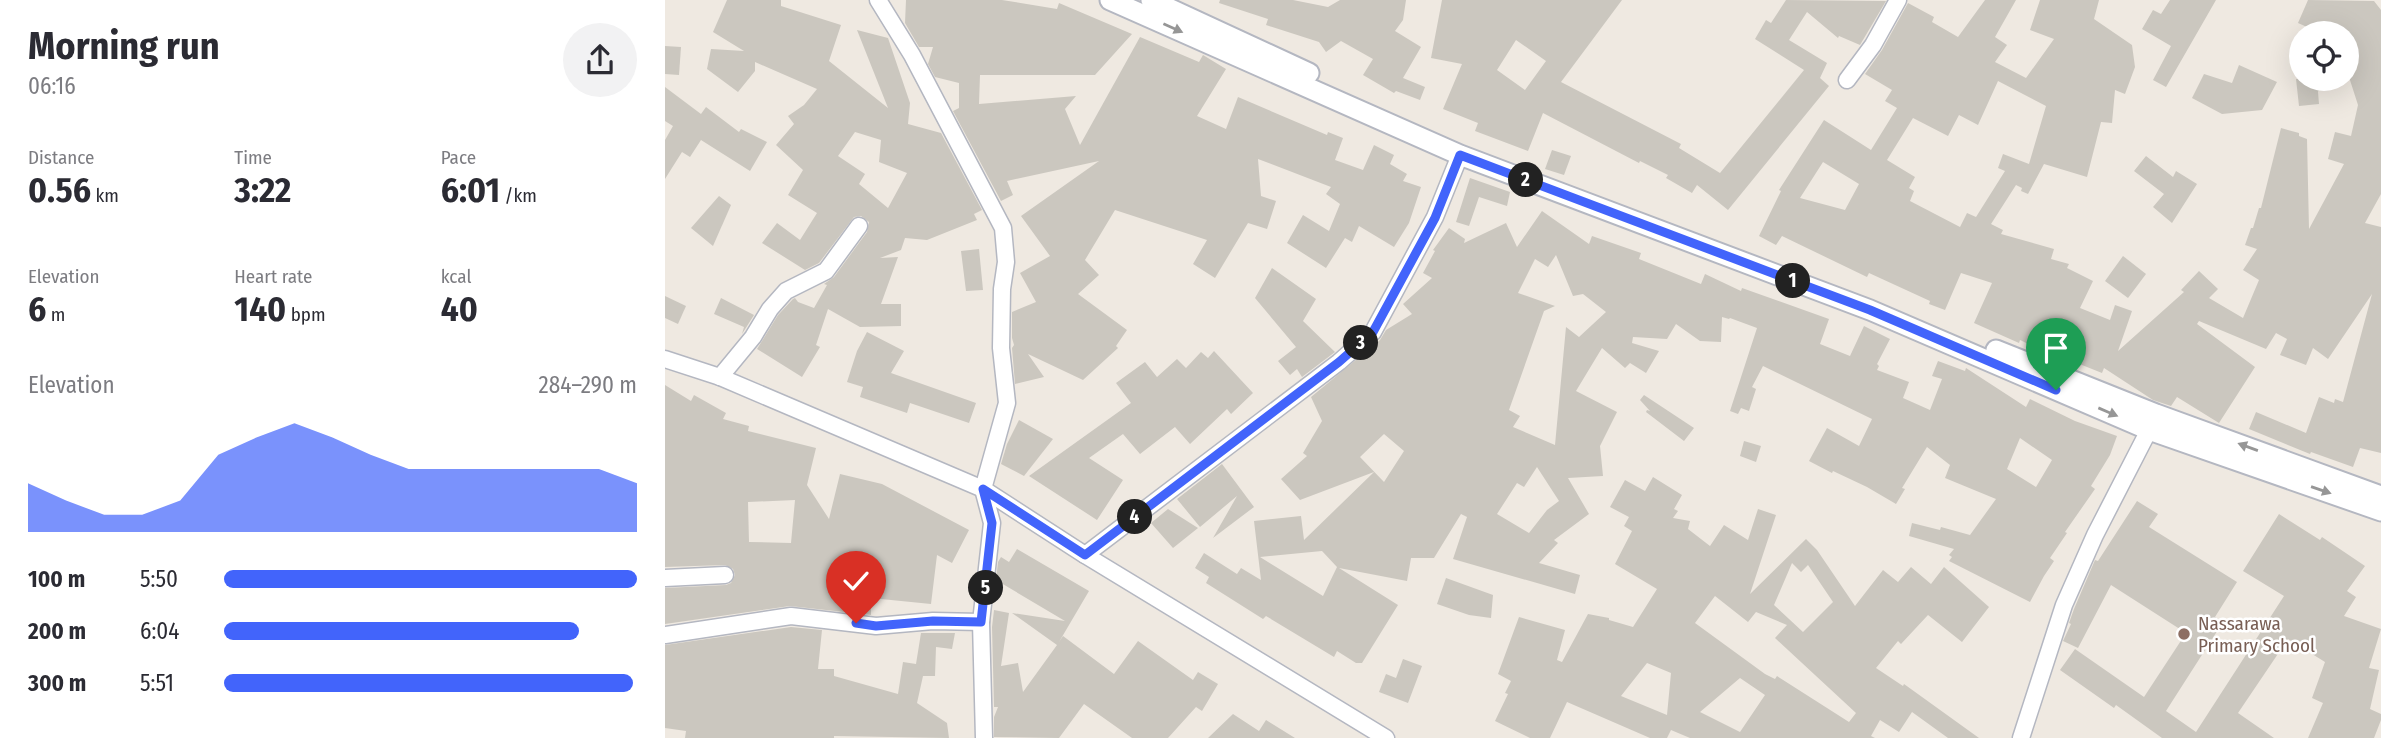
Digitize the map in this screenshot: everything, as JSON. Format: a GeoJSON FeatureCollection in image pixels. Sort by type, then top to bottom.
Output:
{"type":"FeatureCollection","features":[{"type":"Feature","properties":{"kind":"street"},"geometry":{"type":"LineString","coordinates":[[878,0],[912,55],[1003,228],[1006,262],[1002,289],[1001,348],[1007,403],[983,489],[992,523],[981,622],[984,738]]}},
{"type":"Feature","properties":{"kind":"street"},"geometry":{"type":"LineString","coordinates":[[1110,0],[1460,155],[1870,310],[2149,430],[2381,511]]}},
{"type":"Feature","properties":{"kind":"street"},"geometry":{"type":"LineString","coordinates":[[1151,0],[1464,142],[2156,414],[2381,496]]}},
{"type":"Feature","properties":{"kind":"street"},"geometry":{"type":"LineString","coordinates":[[1847,79],[1873,45],[1898,0]]}},
{"type":"Feature","properties":{"kind":"street"},"geometry":{"type":"LineString","coordinates":[[1085,555],[1339,362],[1373,332],[1435,218],[1460,155]]}},
{"type":"Feature","properties":{"kind":"street"},"geometry":{"type":"LineString","coordinates":[[720,377],[786,291],[826,271],[859,226]]}},
{"type":"Feature","properties":{"kind":"street"},"geometry":{"type":"LineString","coordinates":[[665,359],[720,377],[983,489],[1085,555],[1386,738]]}},
{"type":"Feature","properties":{"kind":"street"},"geometry":{"type":"LineString","coordinates":[[2021,738],[2064,605],[2095,535],[2149,430]]}},
{"type":"Feature","properties":{"kind":"street"},"geometry":{"type":"LineString","coordinates":[[665,578],[725,575]]}},
{"type":"Feature","properties":{"kind":"street"},"geometry":{"type":"LineString","coordinates":[[665,635],[790,616],[876,626],[933,621],[981,622]]}},
{"type":"Feature","properties":{"kind":"building"},"geometry":{"type":"Polygon","coordinates":[[[727,0],[781,0],[781,6],[841,25],[829,61],[888,108],[857,30],[888,38],[910,103],[908,124],[941,133],[982,210],[974,214],[977,220],[927,240],[905,238],[901,250],[880,258],[898,257],[881,304],[901,304],[901,326],[860,327],[828,309],[816,345],[820,347],[802,377],[757,349],[778,315],[793,299],[814,308],[827,285],[824,284],[834,277],[867,232],[869,222],[861,216],[854,217],[819,263],[805,270],[762,243],[777,223],[800,240],[817,213],[788,195],[803,170],[776,145],[794,124],[788,116],[804,105],[817,89],[755,62],[755,71],[738,92],[707,69],[711,49],[744,51],[713,32],[727,0]],[[855,132],[838,156],[865,174],[859,184],[888,208],[907,173],[879,162],[881,140],[855,132]]]}},
{"type":"Feature","properties":{"kind":"building"},"geometry":{"type":"Polygon","coordinates":[[[906,0],[1002,0],[1057,9],[1059,3],[1132,34],[1095,75],[980,75],[979,104],[1076,96],[1065,109],[1080,145],[1140,37],[1199,62],[1203,55],[1226,69],[1197,116],[1226,129],[1238,97],[1327,135],[1328,132],[1343,138],[1335,160],[1363,170],[1374,145],[1394,155],[1390,164],[1407,174],[1403,181],[1421,187],[1409,223],[1394,247],[1359,226],[1352,242],[1345,238],[1326,268],[1287,243],[1303,215],[1329,231],[1340,204],[1326,194],[1331,187],[1258,159],[1261,196],[1276,201],[1267,229],[1248,223],[1215,278],[1193,264],[1207,240],[1115,210],[1085,260],[1099,275],[1078,294],[1127,330],[1116,346],[1118,348],[1083,380],[1028,354],[1044,377],[1015,384],[1012,312],[1036,302],[1020,273],[1050,256],[1021,216],[1099,161],[1007,181],[1013,195],[1001,201],[953,111],[959,108],[959,83],[935,77],[928,64],[933,47],[919,47],[905,23],[906,0]]]}},
{"type":"Feature","properties":{"kind":"building"},"geometry":{"type":"Polygon","coordinates":[[[1220,0],[1293,0],[1328,7],[1340,0],[1406,0],[1403,20],[1395,31],[1421,47],[1403,78],[1425,87],[1420,100],[1396,91],[1394,93],[1363,75],[1373,59],[1341,41],[1326,52],[1319,42],[1266,25],[1268,19],[1219,3],[1220,0]]]}},
{"type":"Feature","properties":{"kind":"building"},"geometry":{"type":"Polygon","coordinates":[[[1442,0],[1622,0],[1561,82],[1681,144],[1679,148],[1720,173],[1804,70],[1755,39],[1766,20],[1771,23],[1786,0],[1886,1],[1860,45],[1839,36],[1838,38],[1807,12],[1789,40],[1827,63],[1820,78],[1829,86],[1728,210],[1697,185],[1692,193],[1666,178],[1668,175],[1640,161],[1639,163],[1543,113],[1528,151],[1475,131],[1478,123],[1443,109],[1462,64],[1431,58],[1442,0]],[[1516,40],[1497,70],[1525,90],[1546,61],[1516,40]]]}},
{"type":"Feature","properties":{"kind":"building"},"geometry":{"type":"Polygon","coordinates":[[[1985,0],[2016,0],[1995,37],[2007,45],[1995,62],[2026,78],[2054,39],[2030,30],[2040,0],[2099,0],[2094,19],[2132,45],[2135,67],[2125,94],[2115,90],[2112,123],[2101,122],[2087,177],[2044,164],[2028,194],[2016,185],[1991,224],[2003,230],[2001,234],[2054,249],[2051,259],[2069,264],[2067,268],[2093,281],[2080,308],[2110,320],[2115,305],[2132,311],[2118,351],[2184,292],[2181,290],[2199,271],[2218,289],[2209,298],[2243,318],[2259,280],[2243,270],[2257,249],[2245,245],[2261,208],[2281,128],[2299,133],[2299,136],[2307,139],[2309,229],[2344,164],[2328,159],[2335,132],[2351,136],[2358,105],[2354,91],[2359,91],[2359,21],[2299,21],[2308,0],[2374,1],[2381,10],[2381,194],[2365,223],[2381,227],[2381,453],[2360,448],[2353,467],[2311,452],[2310,454],[2249,429],[2256,412],[2306,433],[2319,397],[2334,403],[2335,399],[2343,402],[2372,294],[2328,359],[2313,348],[2306,365],[2280,355],[2287,339],[2276,333],[2266,349],[2199,321],[2197,324],[2255,367],[2219,423],[2177,397],[2171,406],[2153,400],[2104,368],[2102,373],[2072,361],[2071,364],[2050,357],[2051,355],[2020,340],[2019,343],[1974,323],[1992,283],[1961,273],[1945,310],[1869,273],[1867,277],[1782,236],[1776,245],[1759,236],[1781,191],[1779,190],[1824,120],[1871,150],[1897,108],[1885,101],[1892,90],[1865,74],[1882,50],[1908,3],[1934,17],[1932,22],[1958,37],[1985,0]],[[1998,81],[1978,125],[1959,115],[1948,136],[1913,118],[1887,160],[1915,177],[1909,188],[1914,191],[1910,201],[1960,227],[1967,213],[1976,217],[2005,171],[1998,168],[2003,154],[2029,164],[2046,106],[1998,81]],[[1823,162],[1800,198],[1845,210],[1859,184],[1823,162]]]}},
{"type":"Feature","properties":{"kind":"building"},"geometry":{"type":"Polygon","coordinates":[[[2170,0],[2216,0],[2166,87],[2153,80],[2171,46],[2142,29],[2153,10],[2161,14],[2170,0]]]}},
{"type":"Feature","properties":{"kind":"building"},"geometry":{"type":"Polygon","coordinates":[[[665,46],[681,47],[679,75],[665,74],[665,46]]]}},
{"type":"Feature","properties":{"kind":"building"},"geometry":{"type":"Polygon","coordinates":[[[2239,65],[2277,82],[2262,110],[2222,114],[2192,98],[2204,74],[2232,83],[2239,65]]]}},
{"type":"Feature","properties":{"kind":"building"},"geometry":{"type":"Polygon","coordinates":[[[665,87],[701,114],[706,107],[739,132],[741,129],[767,142],[750,171],[701,140],[690,157],[682,152],[665,179],[665,140],[673,126],[665,121],[665,87]]]}},
{"type":"Feature","properties":{"kind":"building"},"geometry":{"type":"Polygon","coordinates":[[[2297,91],[2318,91],[2319,104],[2299,106],[2297,91]]]}},
{"type":"Feature","properties":{"kind":"building"},"geometry":{"type":"Polygon","coordinates":[[[1552,150],[1571,156],[1564,175],[1545,169],[1552,150]]]}},
{"type":"Feature","properties":{"kind":"building"},"geometry":{"type":"Polygon","coordinates":[[[2146,156],[2173,177],[2176,171],[2197,184],[2172,223],[2153,207],[2164,194],[2134,171],[2146,156]]]}},
{"type":"Feature","properties":{"kind":"building"},"geometry":{"type":"Polygon","coordinates":[[[1470,178],[1510,192],[1507,206],[1479,197],[1469,226],[1456,222],[1470,178]]]}},
{"type":"Feature","properties":{"kind":"building"},"geometry":{"type":"Polygon","coordinates":[[[719,196],[731,205],[713,246],[691,228],[719,196]]]}},
{"type":"Feature","properties":{"kind":"building"},"geometry":{"type":"Polygon","coordinates":[[[1542,211],[1589,244],[1592,236],[1641,253],[1639,259],[1701,284],[1705,274],[1741,291],[1742,288],[1829,319],[1820,344],[1850,356],[1864,326],[1890,339],[1877,364],[1877,370],[1909,382],[1903,398],[1930,410],[1942,379],[1932,376],[1938,361],[1965,371],[1966,368],[2026,407],[2030,399],[2075,421],[2117,436],[2110,455],[2091,486],[2095,489],[2050,558],[2054,561],[2030,602],[1949,561],[1952,557],[1949,555],[1954,549],[1909,536],[1912,523],[1970,535],[1996,499],[1945,478],[1950,465],[1927,447],[1902,488],[1905,489],[1896,504],[1867,487],[1809,461],[1827,428],[1859,446],[1872,419],[1763,366],[1752,387],[1756,389],[1749,411],[1741,408],[1738,414],[1730,411],[1757,328],[1722,317],[1721,342],[1700,341],[1676,324],[1667,339],[1633,337],[1632,343],[1659,351],[1646,373],[1630,363],[1625,368],[1602,348],[1576,391],[1617,412],[1600,446],[1603,476],[1568,478],[1589,514],[1554,540],[1558,543],[1539,563],[1580,575],[1575,594],[1453,559],[1467,517],[1461,514],[1434,558],[1411,558],[1407,581],[1339,568],[1398,605],[1362,663],[1356,663],[1337,651],[1334,657],[1266,616],[1263,619],[1206,583],[1209,577],[1195,568],[1204,553],[1237,574],[1241,568],[1261,580],[1254,521],[1301,516],[1304,540],[1374,472],[1300,500],[1281,479],[1307,456],[1303,453],[1322,421],[1311,397],[1380,340],[1386,330],[1412,314],[1403,304],[1432,278],[1423,273],[1435,251],[1433,250],[1449,228],[1465,239],[1464,243],[1506,223],[1517,247],[1542,211]],[[1556,255],[1548,267],[1535,259],[1518,293],[1555,306],[1544,311],[1509,410],[1520,416],[1513,427],[1555,445],[1566,327],[1579,337],[1606,312],[1583,294],[1573,296],[1556,255]],[[1384,434],[1360,457],[1384,482],[1404,451],[1384,434]],[[2020,438],[2007,469],[2036,487],[2052,460],[2020,438]],[[1537,467],[1524,487],[1517,483],[1497,514],[1529,533],[1547,510],[1559,501],[1537,467]],[[1322,551],[1260,557],[1323,596],[1337,567],[1322,551]]]}},
{"type":"Feature","properties":{"kind":"building"},"geometry":{"type":"Polygon","coordinates":[[[979,249],[983,290],[966,291],[961,251],[979,249]]]}},
{"type":"Feature","properties":{"kind":"building"},"geometry":{"type":"Polygon","coordinates":[[[2123,256],[2146,274],[2128,298],[2105,281],[2123,256]]]}},
{"type":"Feature","properties":{"kind":"building"},"geometry":{"type":"Polygon","coordinates":[[[1272,268],[1316,299],[1303,321],[1335,352],[1302,377],[1297,369],[1290,375],[1278,361],[1296,347],[1255,298],[1272,268]]]}},
{"type":"Feature","properties":{"kind":"building"},"geometry":{"type":"Polygon","coordinates":[[[665,296],[686,306],[678,324],[665,318],[665,296]]]}},
{"type":"Feature","properties":{"kind":"building"},"geometry":{"type":"Polygon","coordinates":[[[721,298],[754,315],[742,334],[744,327],[714,314],[721,298]]]}},
{"type":"Feature","properties":{"kind":"building"},"geometry":{"type":"Polygon","coordinates":[[[867,332],[904,351],[891,373],[976,403],[969,423],[910,403],[907,413],[860,397],[863,387],[847,382],[857,351],[867,332]]]}},
{"type":"Feature","properties":{"kind":"building"},"geometry":{"type":"Polygon","coordinates":[[[1214,351],[1253,393],[1231,414],[1227,409],[1190,444],[1175,427],[1140,454],[1123,434],[1089,458],[1123,480],[1097,520],[1029,476],[1131,403],[1116,383],[1145,362],[1157,377],[1177,359],[1186,368],[1201,352],[1208,358],[1214,351]]]}},
{"type":"Feature","properties":{"kind":"building"},"geometry":{"type":"Polygon","coordinates":[[[665,385],[691,401],[694,395],[726,413],[723,419],[749,426],[748,431],[816,448],[807,485],[829,519],[840,474],[882,484],[969,530],[952,563],[937,555],[931,604],[871,598],[871,615],[790,606],[665,624],[665,588],[726,585],[731,583],[735,575],[733,569],[725,565],[665,567],[665,385]],[[795,500],[748,502],[749,542],[791,543],[795,500]]]}},
{"type":"Feature","properties":{"kind":"building"},"geometry":{"type":"Polygon","coordinates":[[[1644,395],[1694,428],[1684,441],[1646,412],[1650,411],[1640,400],[1644,395]]]}},
{"type":"Feature","properties":{"kind":"building"},"geometry":{"type":"Polygon","coordinates":[[[1019,420],[1053,439],[1024,476],[1001,464],[1019,420]]]}},
{"type":"Feature","properties":{"kind":"building"},"geometry":{"type":"Polygon","coordinates":[[[1744,441],[1761,446],[1756,462],[1740,456],[1744,441]]]}},
{"type":"Feature","properties":{"kind":"building"},"geometry":{"type":"Polygon","coordinates":[[[1222,464],[1254,507],[1213,538],[1237,496],[1200,527],[1177,499],[1222,464]]]}},
{"type":"Feature","properties":{"kind":"building"},"geometry":{"type":"Polygon","coordinates":[[[1653,477],[1682,495],[1674,509],[1678,511],[1673,518],[1690,521],[1688,529],[1710,546],[1724,525],[1748,540],[1758,509],[1776,515],[1750,594],[1806,539],[1817,550],[1855,606],[1883,570],[1898,582],[1911,567],[1931,584],[1944,567],[1989,607],[1962,642],[1928,615],[1901,644],[1898,641],[1876,668],[1903,686],[1904,684],[1979,738],[1948,738],[1912,712],[1899,732],[1880,720],[1871,736],[1875,738],[1690,738],[1671,730],[1667,738],[1650,738],[1567,702],[1550,738],[1530,738],[1495,721],[1511,681],[1498,674],[1519,617],[1565,630],[1557,660],[1562,662],[1588,614],[1633,627],[1657,589],[1615,564],[1632,531],[1624,526],[1629,517],[1610,507],[1625,480],[1645,491],[1653,477]],[[1792,563],[1774,605],[1803,632],[1833,602],[1808,565],[1801,572],[1792,563]],[[1715,596],[1695,623],[1765,674],[1775,679],[1777,676],[1849,722],[1856,713],[1775,638],[1787,625],[1756,612],[1748,622],[1715,596]],[[1647,663],[1621,696],[1667,715],[1671,673],[1647,663]],[[1740,678],[1700,712],[1740,732],[1765,695],[1740,678]]]}},
{"type":"Feature","properties":{"kind":"building"},"geometry":{"type":"Polygon","coordinates":[[[2137,501],[2158,514],[2149,527],[2237,582],[2215,617],[2223,622],[2166,711],[2196,732],[2284,596],[2243,571],[2279,514],[2320,540],[2322,537],[2365,566],[2347,591],[2356,597],[2344,616],[2381,629],[2369,668],[2379,670],[2370,709],[2381,714],[2374,738],[2308,738],[2323,703],[2312,698],[2325,662],[2288,639],[2238,713],[2274,738],[2162,738],[2060,670],[2075,649],[2144,697],[2186,633],[2111,585],[2078,648],[2063,641],[2095,560],[2098,561],[2137,501]]]}},
{"type":"Feature","properties":{"kind":"building"},"geometry":{"type":"Polygon","coordinates":[[[1168,509],[1198,528],[1173,548],[1151,523],[1168,509]]]}},
{"type":"Feature","properties":{"kind":"building"},"geometry":{"type":"Polygon","coordinates":[[[1017,549],[1089,591],[1059,642],[1063,636],[1114,674],[1138,641],[1193,680],[1198,672],[1218,684],[1202,711],[1196,707],[1168,738],[1132,738],[1084,704],[1059,738],[994,737],[994,717],[998,707],[994,707],[994,610],[1009,613],[1001,666],[1018,663],[1023,692],[1057,645],[1012,613],[1065,621],[996,580],[1001,557],[1009,562],[1017,549]]]}},
{"type":"Feature","properties":{"kind":"building"},"geometry":{"type":"Polygon","coordinates":[[[1446,578],[1493,595],[1491,618],[1469,615],[1437,604],[1446,578]]]}},
{"type":"Feature","properties":{"kind":"building"},"geometry":{"type":"Polygon","coordinates":[[[791,627],[822,630],[818,669],[834,669],[834,676],[898,694],[903,662],[916,664],[921,633],[955,633],[952,649],[936,647],[935,676],[923,676],[917,703],[947,723],[949,738],[685,738],[686,731],[665,728],[665,645],[791,627]]]}},
{"type":"Feature","properties":{"kind":"building"},"geometry":{"type":"Polygon","coordinates":[[[1403,659],[1422,666],[1408,703],[1379,692],[1386,674],[1396,678],[1403,659]]]}},
{"type":"Feature","properties":{"kind":"building"},"geometry":{"type":"Polygon","coordinates":[[[1233,714],[1259,731],[1266,720],[1295,738],[1208,738],[1233,714]]]}},
{"type":"Feature","properties":{"kind":"place","name":"Nassarawa Primary School"},"geometry":{"type":"Point","coordinates":[2184,634]}},
{"type":"Feature","properties":{"kind":"route"},"geometry":{"type":"LineString","coordinates":[[856,623],[876,626],[933,621],[981,622],[992,523],[983,489],[1085,555],[1339,362],[1373,332],[1435,218],[1460,155],[1870,310],[2056,390]]}}]}
